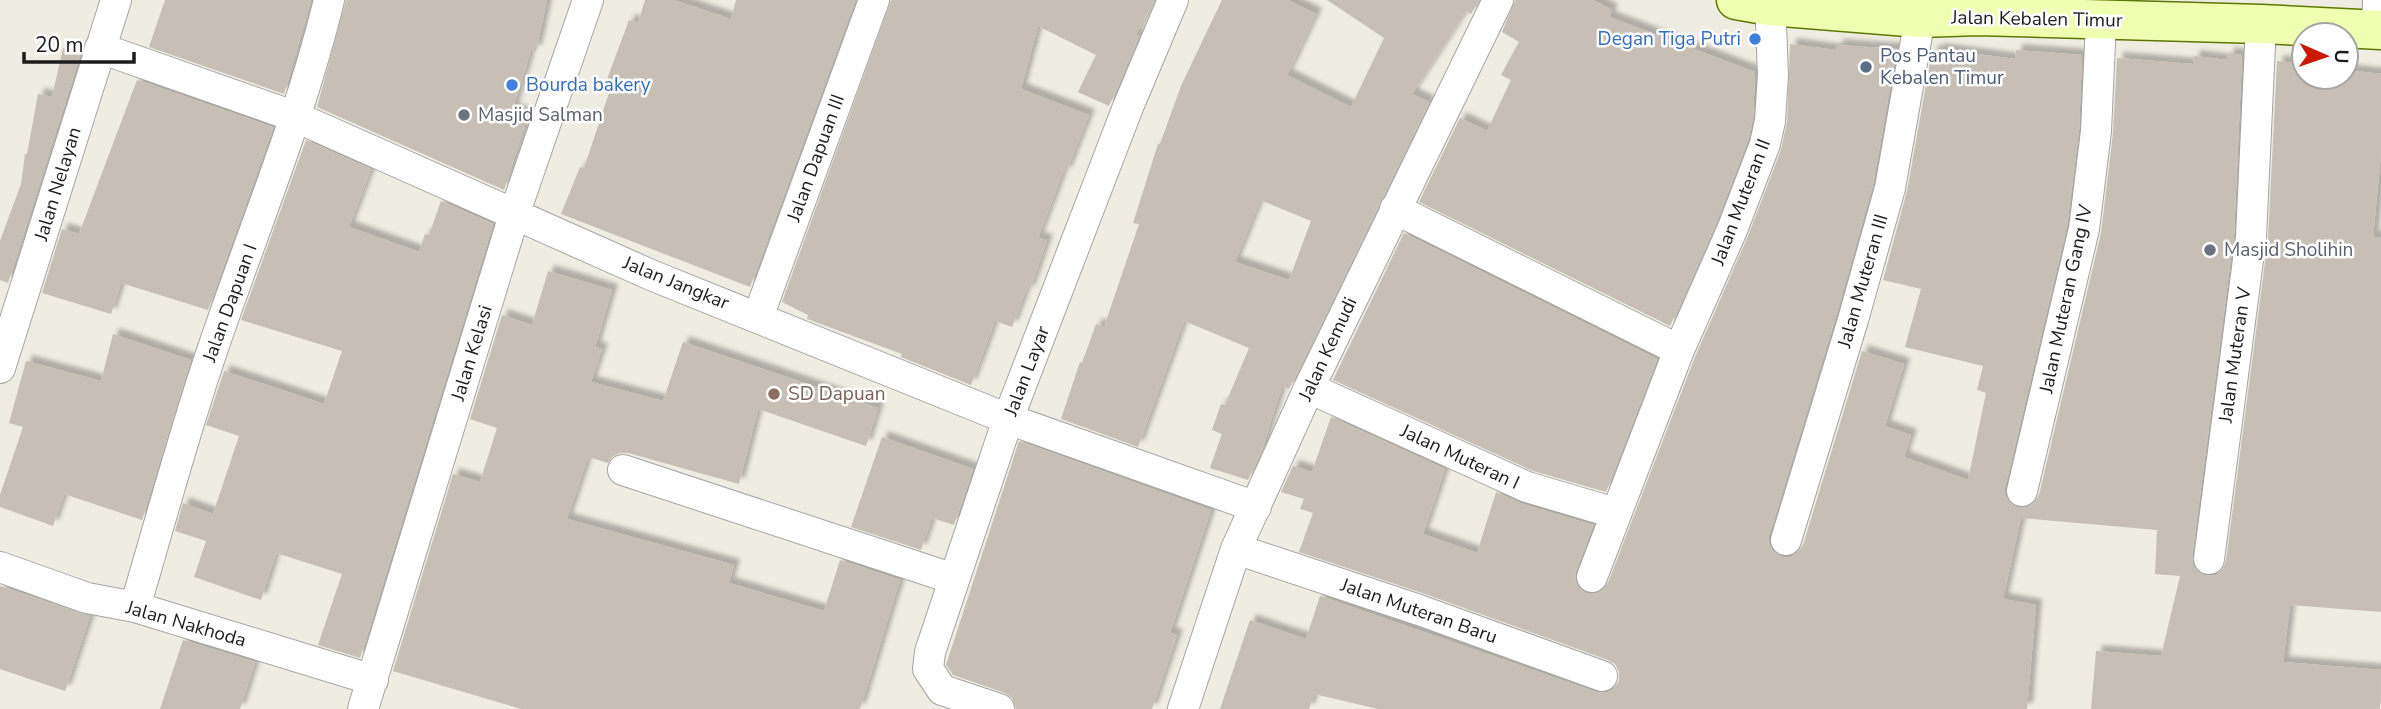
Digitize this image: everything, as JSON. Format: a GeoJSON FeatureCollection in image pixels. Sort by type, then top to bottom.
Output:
{"type":"FeatureCollection","features":[{"type":"Feature","properties":{"kind":"street","name":"Jalan Nelayan"},"geometry":{"type":"LineString","coordinates":[[0,368],[116,0]]}},
{"type":"Feature","properties":{"kind":"street","name":"Jalan Dapuan I"},"geometry":{"type":"LineString","coordinates":[[135,607],[208,363],[296,117],[317,52],[329,0]]}},
{"type":"Feature","properties":{"kind":"street","name":"Jalan Kelasi"},"geometry":{"type":"LineString","coordinates":[[363,709],[514,212],[588,0]]}},
{"type":"Feature","properties":{"kind":"street","name":"Jalan Dapuan III"},"geometry":{"type":"LineString","coordinates":[[758,317],[874,0]]}},
{"type":"Feature","properties":{"kind":"street","name":"Jalan Layar"},"geometry":{"type":"LineString","coordinates":[[999,709],[942,690],[928,668],[930,652],[1009,419],[1128,107],[1173,0]]}},
{"type":"Feature","properties":{"kind":"street","name":"Jalan Kemudi"},"geometry":{"type":"LineString","coordinates":[[1183,709],[1236,549],[1395,209],[1498,0]]}},
{"type":"Feature","properties":{"kind":"street","name":"Jalan Kebalen Timur"},"geometry":{"type":"LineString","coordinates":[[1758,2],[1920,18],[1978,8],[2101,21],[2174,11],[2261,24],[2379,20]]}},
{"type":"Feature","properties":{"kind":"street","name":"Jalan Muteran II"},"geometry":{"type":"LineString","coordinates":[[1592,577],[1679,350],[1732,230],[1765,144],[1770,121],[1773,75],[1758,2]]}},
{"type":"Feature","properties":{"kind":"street","name":"Jalan Muteran III"},"geometry":{"type":"LineString","coordinates":[[1786,540],[1853,320],[1889,188],[1920,18]]}},
{"type":"Feature","properties":{"kind":"street","name":"Jalan Muteran Gang IV"},"geometry":{"type":"LineString","coordinates":[[2022,491],[2084,229],[2096,131],[2101,21]]}},
{"type":"Feature","properties":{"kind":"street","name":"Jalan Muteran V"},"geometry":{"type":"LineString","coordinates":[[2209,559],[2251,237],[2261,24]]}},
{"type":"Feature","properties":{"kind":"street","name":"Jalan Jangkar"},"geometry":{"type":"LineString","coordinates":[[100,48],[296,117],[651,275],[1009,419],[1256,507]]}},
{"type":"Feature","properties":{"kind":"street"},"geometry":{"type":"LineString","coordinates":[[1395,209],[1679,350]]}},
{"type":"Feature","properties":{"kind":"street","name":"Jalan Muteran I"},"geometry":{"type":"LineString","coordinates":[[1310,388],[1527,487],[1615,513]]}},
{"type":"Feature","properties":{"kind":"street"},"geometry":{"type":"LineString","coordinates":[[623,470],[954,579]]}},
{"type":"Feature","properties":{"kind":"street","name":"Jalan Muteran Baru"},"geometry":{"type":"LineString","coordinates":[[1236,549],[1419,610],[1602,676]]}},
{"type":"Feature","properties":{"kind":"street","name":"Jalan Nakhoda"},"geometry":{"type":"LineString","coordinates":[[0,567],[86,598],[135,607],[373,680]]}},
{"type":"Feature","properties":{"kind":"building"},"geometry":{"type":"Polygon","coordinates":[[[165,0],[311,0],[284,94],[149,47],[165,0]]]}},
{"type":"Feature","properties":{"kind":"building"},"geometry":{"type":"Polygon","coordinates":[[[346,0],[547,0],[536,51],[531,50],[513,109],[528,115],[504,190],[317,107],[346,0]]]}},
{"type":"Feature","properties":{"kind":"building"},"geometry":{"type":"Polygon","coordinates":[[[645,0],[674,0],[731,19],[736,0],[855,0],[750,287],[561,214],[580,167],[584,168],[612,84],[606,82],[629,20],[638,23],[645,0]]]}},
{"type":"Feature","properties":{"kind":"building"},"geometry":{"type":"Polygon","coordinates":[[[891,0],[1154,0],[1136,35],[1139,36],[1109,106],[1078,92],[1096,55],[1038,26],[1021,89],[1089,115],[1066,173],[1063,172],[1038,238],[1047,240],[1029,292],[1026,290],[1012,327],[995,321],[971,385],[901,357],[902,354],[807,319],[808,315],[782,302],[891,0]]]}},
{"type":"Feature","properties":{"kind":"building"},"geometry":{"type":"Polygon","coordinates":[[[1222,0],[1288,0],[1316,14],[1287,75],[1351,107],[1384,38],[1327,0],[1479,0],[1471,14],[1466,11],[1412,94],[1429,102],[1289,389],[1282,386],[1262,450],[1248,480],[1210,468],[1222,434],[1212,430],[1221,404],[1225,405],[1249,348],[1184,321],[1138,447],[1061,419],[1096,324],[1104,327],[1139,224],[1133,223],[1158,144],[1181,86],[1222,0]],[[1260,200],[1235,262],[1289,280],[1311,221],[1260,200]]]}},
{"type":"Feature","properties":{"kind":"building"},"geometry":{"type":"Polygon","coordinates":[[[1515,0],[1593,0],[1612,10],[1609,17],[1755,72],[1753,119],[1748,139],[1716,223],[1670,326],[1419,202],[1460,118],[1487,131],[1511,80],[1501,75],[1519,42],[1502,32],[1515,0]]]}},
{"type":"Feature","properties":{"kind":"building"},"geometry":{"type":"Polygon","coordinates":[[[1790,44],[1836,50],[1837,45],[1897,49],[1873,184],[1769,535],[1773,551],[1782,557],[1791,557],[1803,545],[1862,351],[1904,364],[1885,426],[1911,435],[1904,457],[1968,480],[1986,393],[1977,390],[1983,366],[1905,347],[1921,289],[1883,280],[1907,191],[1932,51],[1937,52],[1938,49],[2015,59],[2016,50],[2082,55],[2079,130],[2067,226],[2005,487],[2005,495],[2010,503],[2019,508],[2028,507],[2039,495],[2101,233],[2113,133],[2117,58],[2193,64],[2194,56],[2227,60],[2228,53],[2242,55],[2234,235],[2192,557],[2198,572],[2207,576],[2216,575],[2226,561],[2268,239],[2277,61],[2290,62],[2290,91],[2360,91],[2360,72],[2381,74],[2381,153],[2373,237],[2381,237],[2381,612],[2290,605],[2283,662],[2381,670],[2380,709],[2091,709],[2096,651],[2161,656],[2180,576],[2155,574],[2157,530],[2021,518],[2003,599],[2036,605],[2027,709],[1378,709],[1314,694],[1309,709],[1220,709],[1250,620],[1306,639],[1320,596],[1596,692],[1606,693],[1614,689],[1619,681],[1619,672],[1615,664],[1608,660],[1299,552],[1313,513],[1300,509],[1304,499],[1281,492],[1293,466],[1312,472],[1331,417],[1445,469],[1423,534],[1477,553],[1496,492],[1522,504],[1593,525],[1575,580],[1579,588],[1586,593],[1595,594],[1603,590],[1695,357],[1748,236],[1781,150],[1787,122],[1790,44]]]}},
{"type":"Feature","properties":{"kind":"building"},"geometry":{"type":"Polygon","coordinates":[[[63,48],[81,52],[8,283],[0,280],[0,241],[21,184],[38,94],[52,97],[63,48]]]}},
{"type":"Feature","properties":{"kind":"building"},"geometry":{"type":"Polygon","coordinates":[[[137,80],[273,127],[208,310],[121,283],[111,314],[42,293],[62,229],[79,234],[137,80]]]}},
{"type":"Feature","properties":{"kind":"building"},"geometry":{"type":"Polygon","coordinates":[[[306,140],[371,169],[349,227],[419,252],[425,234],[429,235],[441,201],[493,224],[360,658],[318,645],[342,574],[276,553],[261,600],[194,577],[206,541],[175,531],[183,503],[213,514],[239,436],[206,425],[224,371],[324,404],[342,351],[241,320],[306,140]]]}},
{"type":"Feature","properties":{"kind":"building"},"geometry":{"type":"Polygon","coordinates":[[[1404,233],[1657,359],[1606,492],[1533,471],[1333,380],[1404,233]]]}},
{"type":"Feature","properties":{"kind":"building"},"geometry":{"type":"Polygon","coordinates":[[[548,271],[612,290],[595,347],[602,349],[591,382],[663,401],[683,342],[878,408],[866,446],[758,409],[739,484],[628,453],[619,453],[608,463],[588,457],[567,519],[734,565],[729,583],[824,611],[840,560],[900,580],[860,709],[521,709],[393,671],[453,474],[480,482],[497,428],[470,419],[502,315],[532,325],[548,271]]]}},
{"type":"Feature","properties":{"kind":"building"},"geometry":{"type":"Polygon","coordinates":[[[113,334],[191,360],[142,520],[64,494],[53,526],[0,507],[0,495],[23,427],[9,423],[26,361],[101,381],[113,334]]]}},
{"type":"Feature","properties":{"kind":"building"},"geometry":{"type":"Polygon","coordinates":[[[882,437],[973,469],[954,525],[932,518],[921,550],[851,527],[882,437]]]}},
{"type":"Feature","properties":{"kind":"building"},"geometry":{"type":"Polygon","coordinates":[[[1019,441],[1211,510],[1170,633],[1177,635],[1152,709],[1016,709],[1012,698],[1005,693],[953,675],[946,665],[1019,441]]]}},
{"type":"Feature","properties":{"kind":"building"},"geometry":{"type":"Polygon","coordinates":[[[0,586],[90,616],[65,691],[0,669],[0,586]]]}},
{"type":"Feature","properties":{"kind":"building"},"geometry":{"type":"Polygon","coordinates":[[[183,640],[255,662],[240,709],[160,709],[183,640]]]}},
{"type":"Feature","properties":{"kind":"place","name":"Degan Tiga Putri"},"geometry":{"type":"Point","coordinates":[1755,39]}},
{"type":"Feature","properties":{"kind":"place","name":"Pos Pantau Kebalen Timur"},"geometry":{"type":"Point","coordinates":[1866,67]}},
{"type":"Feature","properties":{"kind":"place","name":"Bourda bakery"},"geometry":{"type":"Point","coordinates":[512,85]}},
{"type":"Feature","properties":{"kind":"place","name":"Masjid Salman"},"geometry":{"type":"Point","coordinates":[464,115]}},
{"type":"Feature","properties":{"kind":"place","name":"Masjid Sholihin"},"geometry":{"type":"Point","coordinates":[2210,250]}},
{"type":"Feature","properties":{"kind":"place","name":"SD Dapuan"},"geometry":{"type":"Point","coordinates":[774,394]}}]}
